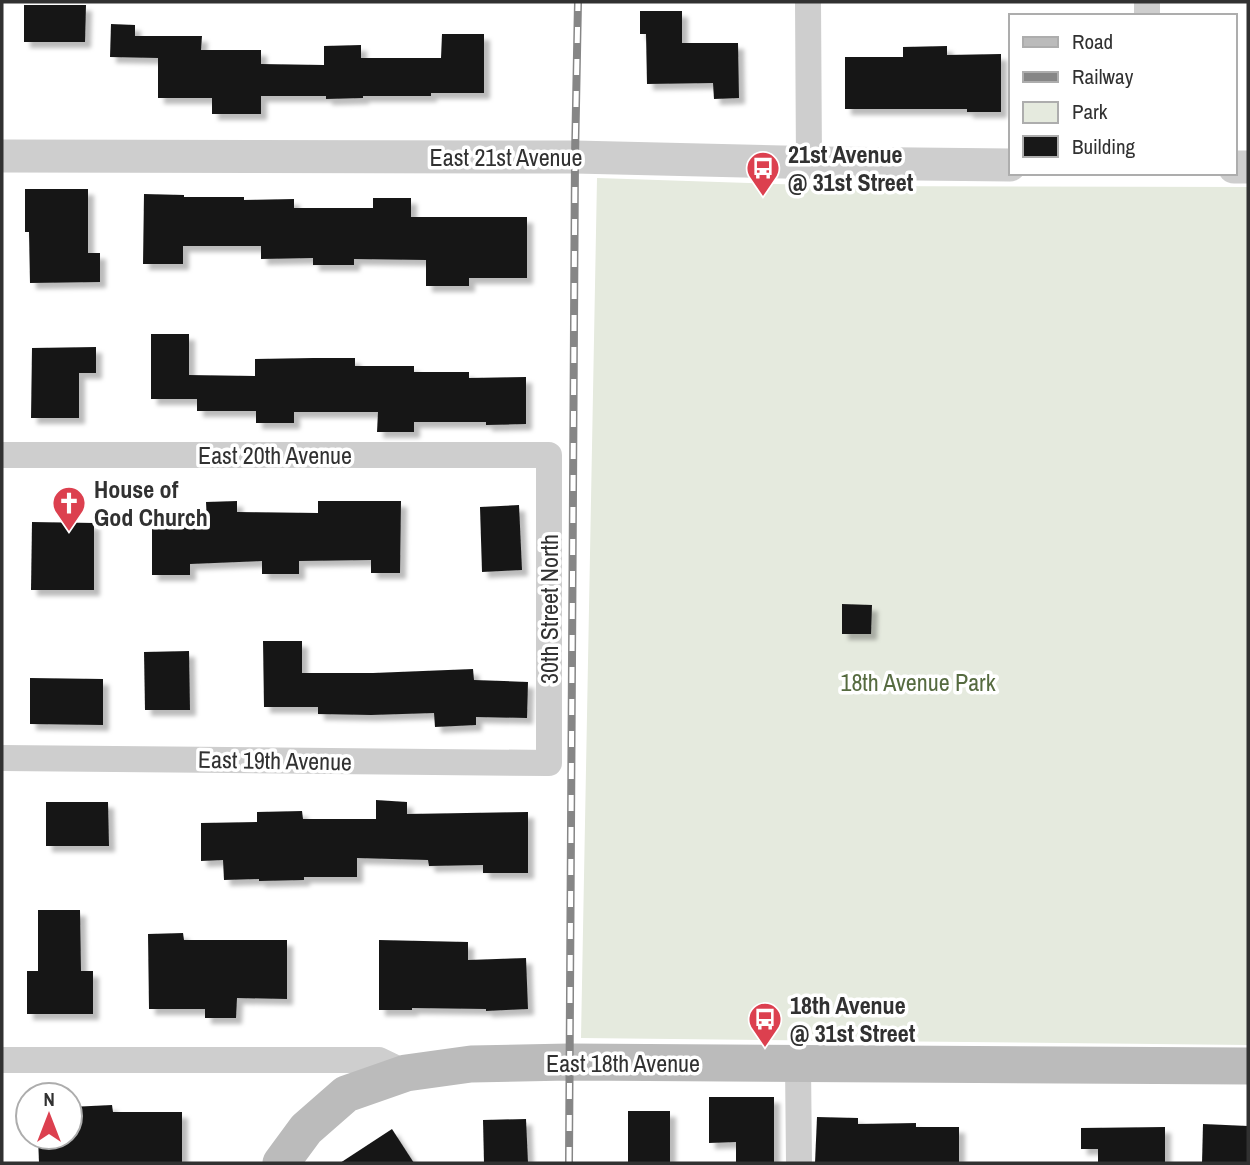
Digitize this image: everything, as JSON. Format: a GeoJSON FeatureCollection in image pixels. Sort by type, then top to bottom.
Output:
{"type":"FeatureCollection","features":[{"type":"Feature","properties":{"kind":"main road","name":"East 18th Avenue"},"geometry":{"type":"LineString","coordinates":[[406,1073],[471,1064],[569,1062],[1248,1066]]}},
{"type":"Feature","properties":{"kind":"main road"},"geometry":{"type":"LineString","coordinates":[[281,1163],[306,1129],[346,1094],[406,1073]]}},
{"type":"Feature","properties":{"kind":"street"},"geometry":{"type":"LineString","coordinates":[[808,2],[809,163]]}},
{"type":"Feature","properties":{"kind":"street","name":"East 21st Avenue"},"geometry":{"type":"LineString","coordinates":[[2,156],[575,157],[1009,165]]}},
{"type":"Feature","properties":{"kind":"street","name":"East 20th Avenue"},"geometry":{"type":"LineString","coordinates":[[2,455],[549,455]]}},
{"type":"Feature","properties":{"kind":"street","name":"30th Street North"},"geometry":{"type":"LineString","coordinates":[[549,455],[549,763]]}},
{"type":"Feature","properties":{"kind":"street","name":"East 19th Avenue"},"geometry":{"type":"LineString","coordinates":[[2,758],[549,763]]}},
{"type":"Feature","properties":{"kind":"street","name":"East 18th Avenue"},"geometry":{"type":"LineString","coordinates":[[2,1060],[379,1060],[406,1073]]}},
{"type":"Feature","properties":{"kind":"street"},"geometry":{"type":"LineString","coordinates":[[798,1064],[799,1163]]}},
{"type":"Feature","properties":{"kind":"green space","name":"18th Avenue Park"},"geometry":{"type":"Polygon","coordinates":[[[597,178],[839,186],[1248,187],[1248,1045],[581,1038],[597,178]]]}},
{"type":"Feature","properties":{"kind":"building"},"geometry":{"type":"Polygon","coordinates":[[[24,5],[86,5],[85,42],[24,42],[24,5]]]}},
{"type":"Feature","properties":{"kind":"building"},"geometry":{"type":"Polygon","coordinates":[[[640,11],[682,11],[682,43],[738,43],[739,98],[714,99],[713,83],[647,84],[646,34],[640,34],[640,11]]]}},
{"type":"Feature","properties":{"kind":"building"},"geometry":{"type":"Polygon","coordinates":[[[111,24],[135,25],[135,36],[202,36],[201,50],[261,50],[261,64],[324,65],[324,46],[361,45],[361,58],[441,58],[442,34],[484,34],[484,93],[326,99],[326,96],[261,96],[261,114],[212,114],[212,98],[158,98],[158,58],[110,57],[111,24]]]}},
{"type":"Feature","properties":{"kind":"building"},"geometry":{"type":"Polygon","coordinates":[[[947,46],[947,55],[1001,54],[1001,112],[967,112],[967,109],[845,109],[845,57],[903,57],[903,47],[947,46]]]}},
{"type":"Feature","properties":{"kind":"building"},"geometry":{"type":"Polygon","coordinates":[[[25,189],[88,189],[88,253],[100,253],[100,282],[30,283],[29,232],[25,232],[25,189]]]}},
{"type":"Feature","properties":{"kind":"building"},"geometry":{"type":"Polygon","coordinates":[[[144,194],[244,197],[244,200],[294,199],[294,208],[373,208],[373,198],[411,198],[411,217],[527,217],[527,278],[469,278],[469,286],[426,286],[426,260],[354,259],[354,265],[313,265],[313,258],[261,259],[261,246],[183,246],[183,264],[143,264],[144,194]]]}},
{"type":"Feature","properties":{"kind":"building"},"geometry":{"type":"Polygon","coordinates":[[[151,334],[189,334],[189,375],[255,376],[255,359],[355,358],[355,366],[414,366],[414,372],[469,372],[469,378],[526,377],[526,424],[414,422],[414,432],[377,432],[378,412],[294,412],[294,423],[256,423],[256,411],[197,411],[197,399],[151,399],[151,334]]]}},
{"type":"Feature","properties":{"kind":"building"},"geometry":{"type":"Polygon","coordinates":[[[96,347],[96,373],[79,373],[79,418],[31,418],[32,348],[96,347]]]}},
{"type":"Feature","properties":{"kind":"building"},"geometry":{"type":"Polygon","coordinates":[[[237,501],[237,512],[318,513],[318,501],[401,501],[400,573],[371,573],[371,560],[299,561],[299,574],[262,574],[262,561],[190,564],[190,575],[152,575],[152,524],[207,524],[206,502],[237,501]]]}},
{"type":"Feature","properties":{"kind":"building"},"geometry":{"type":"Polygon","coordinates":[[[519,505],[522,570],[482,572],[480,507],[519,505]]]}},
{"type":"Feature","properties":{"kind":"building"},"geometry":{"type":"Polygon","coordinates":[[[32,522],[94,523],[94,590],[31,590],[32,522]]]}},
{"type":"Feature","properties":{"kind":"building"},"geometry":{"type":"Polygon","coordinates":[[[842,604],[872,605],[871,634],[842,634],[842,604]]]}},
{"type":"Feature","properties":{"kind":"building"},"geometry":{"type":"Polygon","coordinates":[[[263,641],[302,641],[302,673],[473,669],[474,680],[528,682],[527,718],[476,717],[476,725],[435,727],[434,713],[318,714],[318,707],[264,707],[263,641]]]}},
{"type":"Feature","properties":{"kind":"building"},"geometry":{"type":"Polygon","coordinates":[[[189,651],[190,710],[145,710],[144,652],[189,651]]]}},
{"type":"Feature","properties":{"kind":"building"},"geometry":{"type":"Polygon","coordinates":[[[30,678],[103,679],[103,725],[30,724],[30,678]]]}},
{"type":"Feature","properties":{"kind":"building"},"geometry":{"type":"Polygon","coordinates":[[[376,800],[407,802],[407,814],[528,812],[528,873],[483,873],[483,865],[429,866],[428,860],[357,858],[357,877],[224,880],[223,860],[201,861],[201,823],[257,822],[257,812],[302,811],[303,819],[376,819],[376,800]]]}},
{"type":"Feature","properties":{"kind":"building"},"geometry":{"type":"Polygon","coordinates":[[[46,802],[108,802],[109,846],[46,846],[46,802]]]}},
{"type":"Feature","properties":{"kind":"building"},"geometry":{"type":"Polygon","coordinates":[[[38,910],[80,910],[81,971],[93,971],[93,1014],[27,1014],[27,971],[38,971],[38,910]]]}},
{"type":"Feature","properties":{"kind":"building"},"geometry":{"type":"Polygon","coordinates":[[[183,933],[184,940],[287,940],[287,999],[237,998],[236,1018],[205,1018],[205,1009],[149,1009],[148,934],[183,933]]]}},
{"type":"Feature","properties":{"kind":"building"},"geometry":{"type":"Polygon","coordinates":[[[379,940],[468,942],[468,960],[526,958],[528,1009],[379,1010],[379,940]]]}},
{"type":"Feature","properties":{"kind":"building"},"geometry":{"type":"Polygon","coordinates":[[[709,1097],[774,1097],[774,1163],[736,1163],[736,1142],[709,1143],[709,1097]]]}},
{"type":"Feature","properties":{"kind":"building"},"geometry":{"type":"Polygon","coordinates":[[[112,1105],[113,1112],[182,1112],[182,1163],[39,1163],[39,1151],[84,1151],[84,1106],[112,1105]]]}},
{"type":"Feature","properties":{"kind":"building"},"geometry":{"type":"Polygon","coordinates":[[[628,1111],[670,1111],[670,1163],[628,1163],[628,1111]]]}},
{"type":"Feature","properties":{"kind":"building"},"geometry":{"type":"Polygon","coordinates":[[[817,1117],[858,1118],[858,1124],[916,1123],[916,1127],[959,1127],[959,1163],[815,1163],[817,1117]]]}},
{"type":"Feature","properties":{"kind":"building"},"geometry":{"type":"Polygon","coordinates":[[[526,1119],[528,1163],[484,1163],[483,1120],[526,1119]]]}},
{"type":"Feature","properties":{"kind":"building"},"geometry":{"type":"Polygon","coordinates":[[[1203,1124],[1248,1126],[1248,1163],[1202,1163],[1203,1124]]]}},
{"type":"Feature","properties":{"kind":"building"},"geometry":{"type":"Polygon","coordinates":[[[1165,1127],[1165,1163],[1098,1163],[1098,1149],[1081,1149],[1081,1128],[1165,1127]]]}},
{"type":"Feature","properties":{"kind":"building"},"geometry":{"type":"Polygon","coordinates":[[[392,1129],[414,1163],[340,1163],[392,1129]]]}},
{"type":"Feature","properties":{"kind":"railway"},"geometry":{"type":"LineString","coordinates":[[569,1163],[578,2]]}},
{"type":"Feature","properties":{"kind":"place","name":"21st Avenue @ 31st Street"},"geometry":{"type":"Point","coordinates":[763,198]}},
{"type":"Feature","properties":{"kind":"place","name":"House of God Church"},"geometry":{"type":"Point","coordinates":[69,533]}},
{"type":"Feature","properties":{"kind":"place","name":"18th Avenue @ 31st Street"},"geometry":{"type":"Point","coordinates":[765,1049]}}]}
